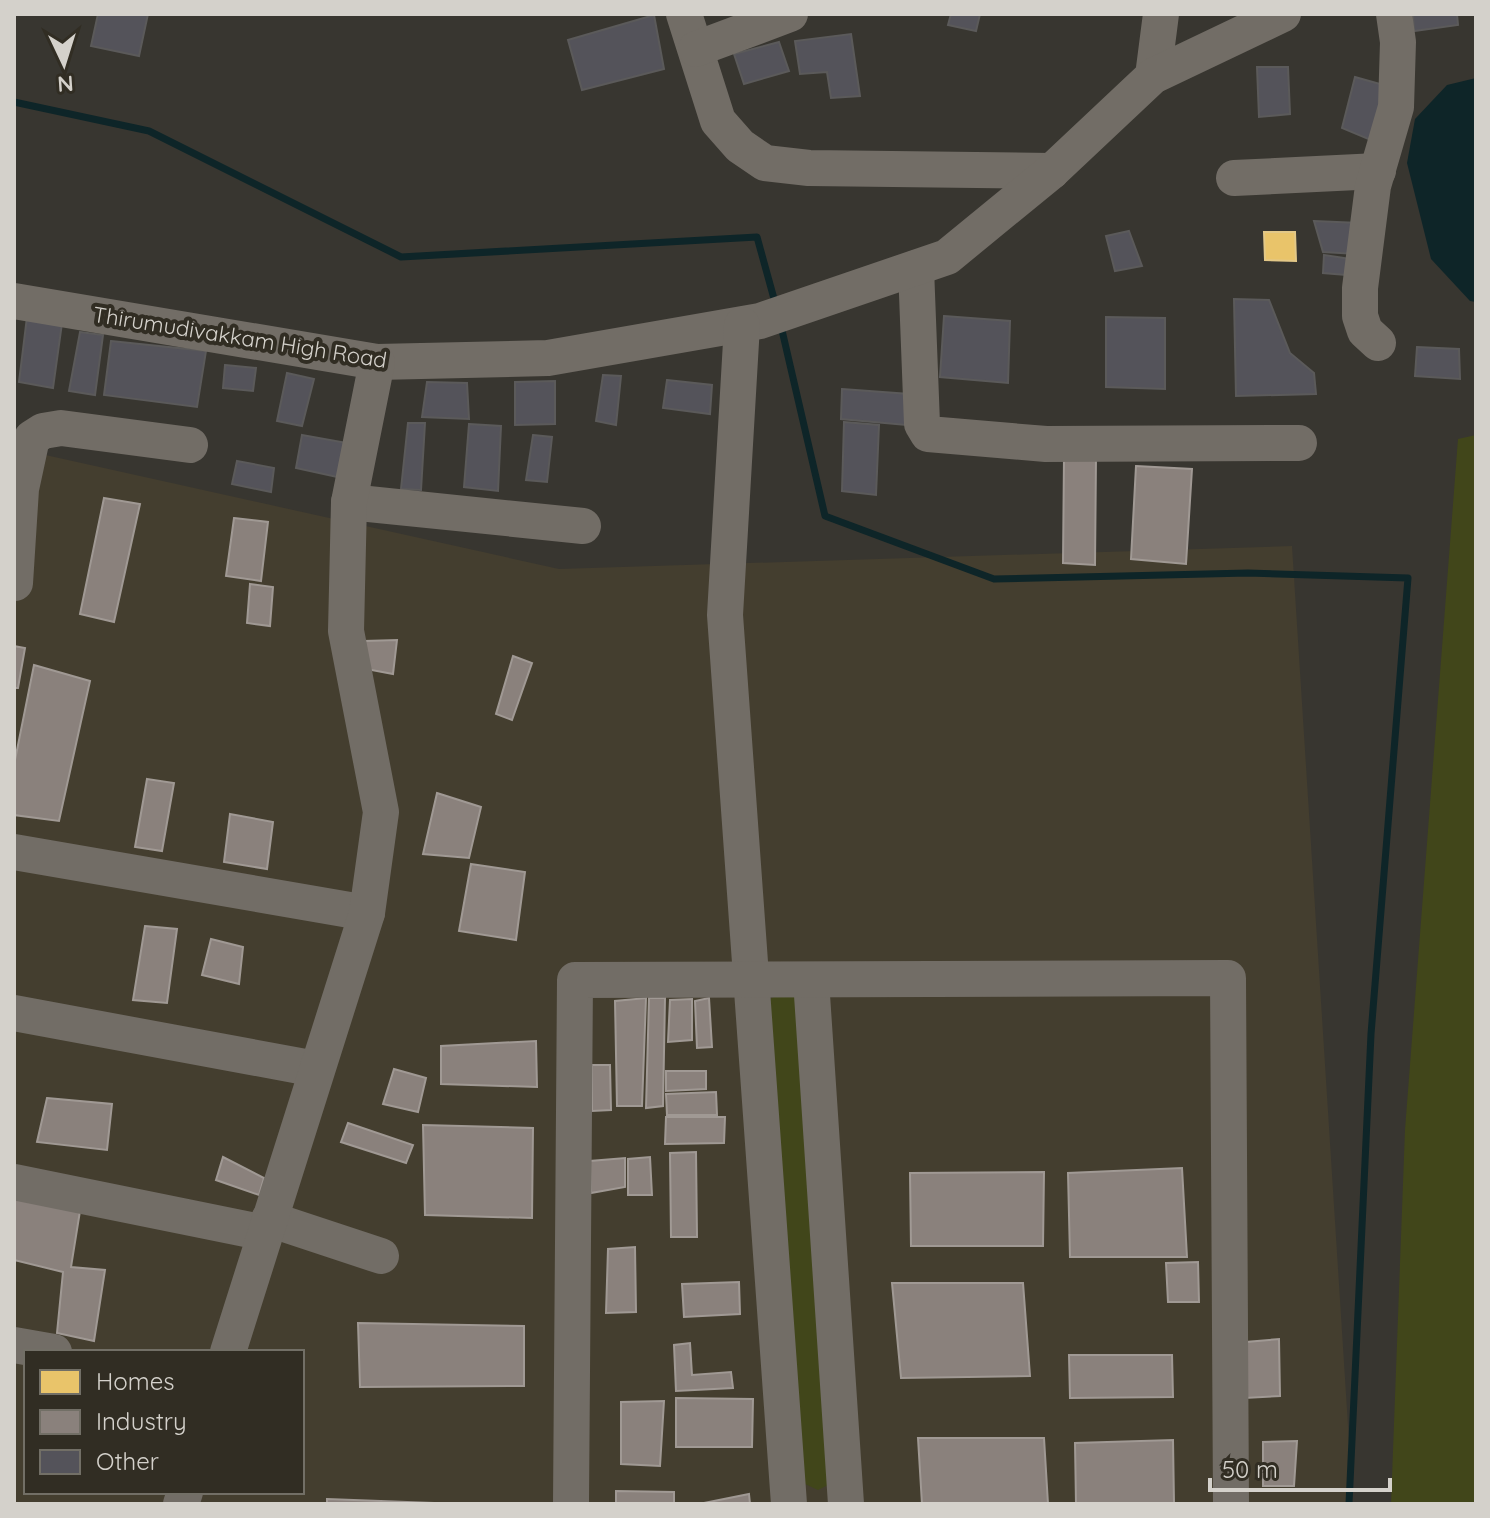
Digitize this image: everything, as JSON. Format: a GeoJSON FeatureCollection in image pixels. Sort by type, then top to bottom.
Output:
{"type":"FeatureCollection","features":[{"type":"Feature","properties":{"kind":"street"},"geometry":{"type":"LineString","coordinates":[[684,14],[718,121],[740,146],[765,163],[809,168],[1052,171]]}},
{"type":"Feature","properties":{"kind":"street"},"geometry":{"type":"LineString","coordinates":[[696,49],[790,14]]}},
{"type":"Feature","properties":{"kind":"street"},"geometry":{"type":"LineString","coordinates":[[1153,76],[1161,14]]}},
{"type":"Feature","properties":{"kind":"street","name":"Thirumudivakkam High Road"},"geometry":{"type":"LineString","coordinates":[[14,301],[377,362],[548,358],[751,323],[826,301],[947,257],[1052,171],[1153,76],[1283,14]]}},
{"type":"Feature","properties":{"kind":"street"},"geometry":{"type":"LineString","coordinates":[[1378,343],[1365,331],[1360,302],[1369,213],[1396,107],[1398,42],[1394,14]]}},
{"type":"Feature","properties":{"kind":"street"},"geometry":{"type":"LineString","coordinates":[[1234,178],[1378,171]]}},
{"type":"Feature","properties":{"kind":"street"},"geometry":{"type":"LineString","coordinates":[[916,268],[922,424],[928,434],[1046,444],[1299,443]]}},
{"type":"Feature","properties":{"kind":"street"},"geometry":{"type":"LineString","coordinates":[[751,323],[725,615],[789,1504]]}},
{"type":"Feature","properties":{"kind":"street"},"geometry":{"type":"LineString","coordinates":[[229,1350],[367,913],[381,812],[346,631],[349,502],[377,362]]}},
{"type":"Feature","properties":{"kind":"street"},"geometry":{"type":"LineString","coordinates":[[24,586],[21,489],[32,438],[43,431],[61,428],[190,445]]}},
{"type":"Feature","properties":{"kind":"street"},"geometry":{"type":"LineString","coordinates":[[349,502],[583,526]]}},
{"type":"Feature","properties":{"kind":"street"},"geometry":{"type":"LineString","coordinates":[[14,852],[367,913]]}},
{"type":"Feature","properties":{"kind":"street"},"geometry":{"type":"LineString","coordinates":[[571,1504],[575,980],[1228,978],[1231,1504]]}},
{"type":"Feature","properties":{"kind":"street"},"geometry":{"type":"LineString","coordinates":[[811,980],[846,1504]]}},
{"type":"Feature","properties":{"kind":"street"},"geometry":{"type":"LineString","coordinates":[[14,1013],[316,1069]]}},
{"type":"Feature","properties":{"kind":"street"},"geometry":{"type":"LineString","coordinates":[[14,1182],[267,1226],[381,1256]]}},
{"type":"Feature","properties":{"kind":"street"},"geometry":{"type":"LineString","coordinates":[[14,1345],[43,1350]]}},
{"type":"Feature","properties":{"kind":"shaded area"},"geometry":{"type":"Polygon","coordinates":[[[14,448],[559,569],[1292,546],[1353,1504],[14,1504],[14,448]]]}},
{"type":"Feature","properties":{"kind":"green space"},"geometry":{"type":"Polygon","coordinates":[[[1476,435],[1476,1504],[1391,1504],[1405,1130],[1458,439],[1476,435]]]}},
{"type":"Feature","properties":{"kind":"green space"},"geometry":{"type":"Polygon","coordinates":[[[784,992],[799,999],[832,1483],[818,1490],[803,1483],[770,999],[784,992]]]}},
{"type":"Feature","properties":{"kind":"water"},"geometry":{"type":"Polygon","coordinates":[[[1476,78],[1476,302],[1470,301],[1431,259],[1407,163],[1415,119],[1447,85],[1476,78]]]}},
{"type":"Feature","properties":{"kind":"building: Homes"},"geometry":{"type":"Polygon","coordinates":[[[1264,232],[1295,232],[1296,261],[1265,260],[1264,232]]]}},
{"type":"Feature","properties":{"kind":"building: Industry"},"geometry":{"type":"Polygon","coordinates":[[[1064,457],[1096,457],[1095,565],[1063,563],[1064,457]]]}},
{"type":"Feature","properties":{"kind":"building: Industry"},"geometry":{"type":"Polygon","coordinates":[[[1136,466],[1192,469],[1186,564],[1131,559],[1136,466]]]}},
{"type":"Feature","properties":{"kind":"building: Industry"},"geometry":{"type":"Polygon","coordinates":[[[104,498],[140,504],[114,622],[80,614],[104,498]]]}},
{"type":"Feature","properties":{"kind":"building: Industry"},"geometry":{"type":"Polygon","coordinates":[[[234,518],[268,522],[261,581],[226,576],[234,518]]]}},
{"type":"Feature","properties":{"kind":"building: Industry"},"geometry":{"type":"Polygon","coordinates":[[[250,584],[273,587],[270,626],[247,623],[250,584]]]}},
{"type":"Feature","properties":{"kind":"building: Industry"},"geometry":{"type":"Polygon","coordinates":[[[397,640],[393,674],[366,669],[364,641],[397,640]]]}},
{"type":"Feature","properties":{"kind":"building: Industry"},"geometry":{"type":"Polygon","coordinates":[[[14,646],[25,648],[18,688],[14,688],[14,646]]]}},
{"type":"Feature","properties":{"kind":"building: Industry"},"geometry":{"type":"Polygon","coordinates":[[[513,656],[532,663],[512,720],[496,714],[513,656]]]}},
{"type":"Feature","properties":{"kind":"building: Industry"},"geometry":{"type":"Polygon","coordinates":[[[34,665],[90,681],[59,821],[14,815],[14,765],[34,665]]]}},
{"type":"Feature","properties":{"kind":"building: Industry"},"geometry":{"type":"Polygon","coordinates":[[[147,779],[174,783],[162,851],[135,847],[147,779]]]}},
{"type":"Feature","properties":{"kind":"building: Industry"},"geometry":{"type":"Polygon","coordinates":[[[437,793],[481,807],[469,858],[423,854],[437,793]]]}},
{"type":"Feature","properties":{"kind":"building: Industry"},"geometry":{"type":"Polygon","coordinates":[[[230,814],[273,822],[267,869],[224,862],[230,814]]]}},
{"type":"Feature","properties":{"kind":"building: Industry"},"geometry":{"type":"Polygon","coordinates":[[[471,864],[525,872],[516,940],[459,931],[471,864]]]}},
{"type":"Feature","properties":{"kind":"building: Industry"},"geometry":{"type":"Polygon","coordinates":[[[145,926],[177,929],[167,1003],[133,1000],[145,926]]]}},
{"type":"Feature","properties":{"kind":"building: Industry"},"geometry":{"type":"Polygon","coordinates":[[[211,939],[243,947],[239,984],[202,975],[211,939]]]}},
{"type":"Feature","properties":{"kind":"building: Industry"},"geometry":{"type":"Polygon","coordinates":[[[646,998],[642,1106],[617,1106],[615,1001],[646,998]]]}},
{"type":"Feature","properties":{"kind":"building: Industry"},"geometry":{"type":"Polygon","coordinates":[[[649,998],[665,998],[663,1106],[646,1108],[649,998]]]}},
{"type":"Feature","properties":{"kind":"building: Industry"},"geometry":{"type":"Polygon","coordinates":[[[709,998],[712,1047],[697,1048],[695,1001],[709,998]]]}},
{"type":"Feature","properties":{"kind":"building: Industry"},"geometry":{"type":"Polygon","coordinates":[[[692,999],[692,1040],[668,1042],[670,1000],[692,999]]]}},
{"type":"Feature","properties":{"kind":"building: Industry"},"geometry":{"type":"Polygon","coordinates":[[[536,1041],[537,1087],[441,1084],[441,1046],[536,1041]]]}},
{"type":"Feature","properties":{"kind":"building: Industry"},"geometry":{"type":"Polygon","coordinates":[[[592,1065],[610,1065],[611,1110],[592,1111],[592,1065]]]}},
{"type":"Feature","properties":{"kind":"building: Industry"},"geometry":{"type":"Polygon","coordinates":[[[394,1069],[426,1078],[418,1112],[383,1104],[394,1069]]]}},
{"type":"Feature","properties":{"kind":"building: Industry"},"geometry":{"type":"Polygon","coordinates":[[[666,1071],[706,1071],[706,1089],[666,1091],[666,1071]]]}},
{"type":"Feature","properties":{"kind":"building: Industry"},"geometry":{"type":"Polygon","coordinates":[[[716,1092],[717,1115],[667,1115],[666,1094],[716,1092]]]}},
{"type":"Feature","properties":{"kind":"building: Industry"},"geometry":{"type":"Polygon","coordinates":[[[47,1098],[112,1104],[107,1150],[37,1142],[47,1098]]]}},
{"type":"Feature","properties":{"kind":"building: Industry"},"geometry":{"type":"Polygon","coordinates":[[[666,1117],[725,1117],[724,1143],[665,1144],[666,1117]]]}},
{"type":"Feature","properties":{"kind":"building: Industry"},"geometry":{"type":"Polygon","coordinates":[[[348,1123],[413,1145],[406,1163],[341,1142],[348,1123]]]}},
{"type":"Feature","properties":{"kind":"building: Industry"},"geometry":{"type":"Polygon","coordinates":[[[423,1125],[533,1128],[532,1218],[425,1215],[423,1125]]]}},
{"type":"Feature","properties":{"kind":"building: Industry"},"geometry":{"type":"Polygon","coordinates":[[[696,1152],[697,1237],[671,1237],[670,1153],[696,1152]]]}},
{"type":"Feature","properties":{"kind":"building: Industry"},"geometry":{"type":"Polygon","coordinates":[[[223,1157],[264,1178],[259,1195],[216,1180],[223,1157]]]}},
{"type":"Feature","properties":{"kind":"building: Industry"},"geometry":{"type":"Polygon","coordinates":[[[650,1157],[652,1195],[628,1195],[628,1159],[650,1157]]]}},
{"type":"Feature","properties":{"kind":"building: Industry"},"geometry":{"type":"Polygon","coordinates":[[[625,1158],[625,1187],[591,1193],[590,1161],[625,1158]]]}},
{"type":"Feature","properties":{"kind":"building: Industry"},"geometry":{"type":"Polygon","coordinates":[[[1182,1168],[1187,1257],[1070,1257],[1068,1173],[1182,1168]]]}},
{"type":"Feature","properties":{"kind":"building: Industry"},"geometry":{"type":"Polygon","coordinates":[[[1044,1172],[1043,1246],[911,1246],[910,1173],[1044,1172]]]}},
{"type":"Feature","properties":{"kind":"building: Industry"},"geometry":{"type":"Polygon","coordinates":[[[14,1196],[80,1211],[71,1267],[105,1270],[94,1341],[57,1333],[63,1272],[14,1260],[14,1196]]]}},
{"type":"Feature","properties":{"kind":"building: Industry"},"geometry":{"type":"Polygon","coordinates":[[[635,1247],[636,1312],[606,1313],[608,1249],[635,1247]]]}},
{"type":"Feature","properties":{"kind":"building: Industry"},"geometry":{"type":"Polygon","coordinates":[[[1198,1262],[1199,1302],[1168,1302],[1166,1263],[1198,1262]]]}},
{"type":"Feature","properties":{"kind":"building: Industry"},"geometry":{"type":"Polygon","coordinates":[[[739,1282],[740,1314],[684,1317],[682,1284],[739,1282]]]}},
{"type":"Feature","properties":{"kind":"building: Industry"},"geometry":{"type":"Polygon","coordinates":[[[892,1283],[1023,1283],[1030,1376],[901,1378],[892,1283]]]}},
{"type":"Feature","properties":{"kind":"building: Industry"},"geometry":{"type":"Polygon","coordinates":[[[358,1323],[524,1326],[524,1386],[360,1387],[358,1323]]]}},
{"type":"Feature","properties":{"kind":"building: Industry"},"geometry":{"type":"Polygon","coordinates":[[[1279,1339],[1280,1396],[1245,1398],[1246,1342],[1279,1339]]]}},
{"type":"Feature","properties":{"kind":"building: Industry"},"geometry":{"type":"Polygon","coordinates":[[[690,1343],[692,1375],[731,1372],[733,1388],[676,1391],[674,1345],[690,1343]]]}},
{"type":"Feature","properties":{"kind":"building: Industry"},"geometry":{"type":"Polygon","coordinates":[[[1069,1355],[1172,1355],[1173,1397],[1070,1398],[1069,1355]]]}},
{"type":"Feature","properties":{"kind":"building: Industry"},"geometry":{"type":"Polygon","coordinates":[[[676,1398],[753,1399],[752,1447],[676,1447],[676,1398]]]}},
{"type":"Feature","properties":{"kind":"building: Industry"},"geometry":{"type":"Polygon","coordinates":[[[664,1401],[660,1466],[621,1464],[621,1402],[664,1401]]]}},
{"type":"Feature","properties":{"kind":"building: Industry"},"geometry":{"type":"Polygon","coordinates":[[[918,1438],[1044,1438],[1048,1504],[922,1504],[918,1438]]]}},
{"type":"Feature","properties":{"kind":"building: Industry"},"geometry":{"type":"Polygon","coordinates":[[[1173,1440],[1174,1504],[1076,1504],[1075,1443],[1173,1440]]]}},
{"type":"Feature","properties":{"kind":"building: Industry"},"geometry":{"type":"Polygon","coordinates":[[[1297,1441],[1294,1486],[1263,1486],[1263,1442],[1297,1441]]]}},
{"type":"Feature","properties":{"kind":"building: Industry"},"geometry":{"type":"Polygon","coordinates":[[[616,1491],[674,1492],[674,1504],[616,1504],[616,1491]]]}},
{"type":"Feature","properties":{"kind":"building: Industry"},"geometry":{"type":"Polygon","coordinates":[[[749,1494],[750,1504],[699,1504],[749,1494]]]}},
{"type":"Feature","properties":{"kind":"building: Industry"},"geometry":{"type":"Polygon","coordinates":[[[327,1499],[461,1504],[327,1504],[327,1499]]]}},
{"type":"Feature","properties":{"kind":"building: Other"},"geometry":{"type":"Polygon","coordinates":[[[98,14],[148,14],[139,56],[91,46],[98,14]]]}},
{"type":"Feature","properties":{"kind":"building: Other"},"geometry":{"type":"Polygon","coordinates":[[[951,14],[980,14],[976,31],[948,25],[951,14]]]}},
{"type":"Feature","properties":{"kind":"building: Other"},"geometry":{"type":"Polygon","coordinates":[[[1413,14],[1457,14],[1458,25],[1414,31],[1413,14]]]}},
{"type":"Feature","properties":{"kind":"building: Other"},"geometry":{"type":"Polygon","coordinates":[[[654,15],[664,69],[582,90],[568,40],[654,15]]]}},
{"type":"Feature","properties":{"kind":"building: Other"},"geometry":{"type":"Polygon","coordinates":[[[851,34],[860,96],[831,98],[827,72],[800,74],[795,41],[851,34]]]}},
{"type":"Feature","properties":{"kind":"building: Other"},"geometry":{"type":"Polygon","coordinates":[[[779,42],[789,71],[744,84],[734,54],[779,42]]]}},
{"type":"Feature","properties":{"kind":"building: Other"},"geometry":{"type":"Polygon","coordinates":[[[1257,67],[1288,67],[1290,114],[1259,117],[1257,67]]]}},
{"type":"Feature","properties":{"kind":"building: Other"},"geometry":{"type":"Polygon","coordinates":[[[1355,77],[1387,86],[1373,141],[1342,128],[1355,77]]]}},
{"type":"Feature","properties":{"kind":"building: Other"},"geometry":{"type":"Polygon","coordinates":[[[1314,221],[1359,223],[1357,254],[1323,252],[1314,221]]]}},
{"type":"Feature","properties":{"kind":"building: Other"},"geometry":{"type":"Polygon","coordinates":[[[1129,231],[1142,266],[1115,271],[1106,236],[1129,231]]]}},
{"type":"Feature","properties":{"kind":"building: Other"},"geometry":{"type":"Polygon","coordinates":[[[1324,255],[1358,260],[1358,276],[1323,273],[1324,255]]]}},
{"type":"Feature","properties":{"kind":"building: Other"},"geometry":{"type":"Polygon","coordinates":[[[1234,299],[1269,300],[1290,353],[1314,373],[1316,394],[1236,396],[1234,299]]]}},
{"type":"Feature","properties":{"kind":"building: Other"},"geometry":{"type":"Polygon","coordinates":[[[944,316],[1010,321],[1008,383],[940,377],[944,316]]]}},
{"type":"Feature","properties":{"kind":"building: Other"},"geometry":{"type":"Polygon","coordinates":[[[27,317],[62,323],[53,388],[19,382],[27,317]]]}},
{"type":"Feature","properties":{"kind":"building: Other"},"geometry":{"type":"Polygon","coordinates":[[[1106,317],[1165,318],[1165,389],[1106,387],[1106,317]]]}},
{"type":"Feature","properties":{"kind":"building: Other"},"geometry":{"type":"Polygon","coordinates":[[[80,332],[103,335],[95,395],[69,391],[80,332]]]}},
{"type":"Feature","properties":{"kind":"building: Other"},"geometry":{"type":"Polygon","coordinates":[[[111,341],[206,351],[197,407],[104,395],[111,341]]]}},
{"type":"Feature","properties":{"kind":"building: Other"},"geometry":{"type":"Polygon","coordinates":[[[1417,347],[1459,349],[1460,379],[1415,376],[1417,347]]]}},
{"type":"Feature","properties":{"kind":"building: Other"},"geometry":{"type":"Polygon","coordinates":[[[225,365],[256,368],[253,391],[223,388],[225,365]]]}},
{"type":"Feature","properties":{"kind":"building: Other"},"geometry":{"type":"Polygon","coordinates":[[[287,373],[314,379],[302,426],[277,421],[287,373]]]}},
{"type":"Feature","properties":{"kind":"building: Other"},"geometry":{"type":"Polygon","coordinates":[[[603,375],[621,376],[616,425],[596,421],[603,375]]]}},
{"type":"Feature","properties":{"kind":"building: Other"},"geometry":{"type":"Polygon","coordinates":[[[667,380],[712,385],[710,414],[663,408],[667,380]]]}},
{"type":"Feature","properties":{"kind":"building: Other"},"geometry":{"type":"Polygon","coordinates":[[[555,381],[555,424],[515,425],[515,382],[555,381]]]}},
{"type":"Feature","properties":{"kind":"building: Other"},"geometry":{"type":"Polygon","coordinates":[[[427,382],[467,383],[469,419],[422,417],[427,382]]]}},
{"type":"Feature","properties":{"kind":"building: Other"},"geometry":{"type":"Polygon","coordinates":[[[842,389],[909,394],[906,425],[841,419],[842,389]]]}},
{"type":"Feature","properties":{"kind":"building: Other"},"geometry":{"type":"Polygon","coordinates":[[[844,422],[879,425],[876,495],[842,491],[844,422]]]}},
{"type":"Feature","properties":{"kind":"building: Other"},"geometry":{"type":"Polygon","coordinates":[[[408,423],[425,423],[421,490],[401,489],[408,423]]]}},
{"type":"Feature","properties":{"kind":"building: Other"},"geometry":{"type":"Polygon","coordinates":[[[469,424],[501,426],[498,491],[464,487],[469,424]]]}},
{"type":"Feature","properties":{"kind":"building: Other"},"geometry":{"type":"Polygon","coordinates":[[[302,435],[347,443],[342,478],[296,468],[302,435]]]}},
{"type":"Feature","properties":{"kind":"building: Other"},"geometry":{"type":"Polygon","coordinates":[[[533,435],[552,437],[547,482],[526,480],[533,435]]]}},
{"type":"Feature","properties":{"kind":"building: Other"},"geometry":{"type":"Polygon","coordinates":[[[237,461],[274,468],[271,492],[232,484],[237,461]]]}},
{"type":"Feature","properties":{"kind":"waterway"},"geometry":{"type":"LineString","coordinates":[[14,102],[149,131],[401,257],[757,237],[776,306]]}},
{"type":"Feature","properties":{"kind":"waterway"},"geometry":{"type":"LineString","coordinates":[[781,326],[825,516],[994,579],[1248,573],[1408,578],[1371,1034],[1349,1504]]}}]}
